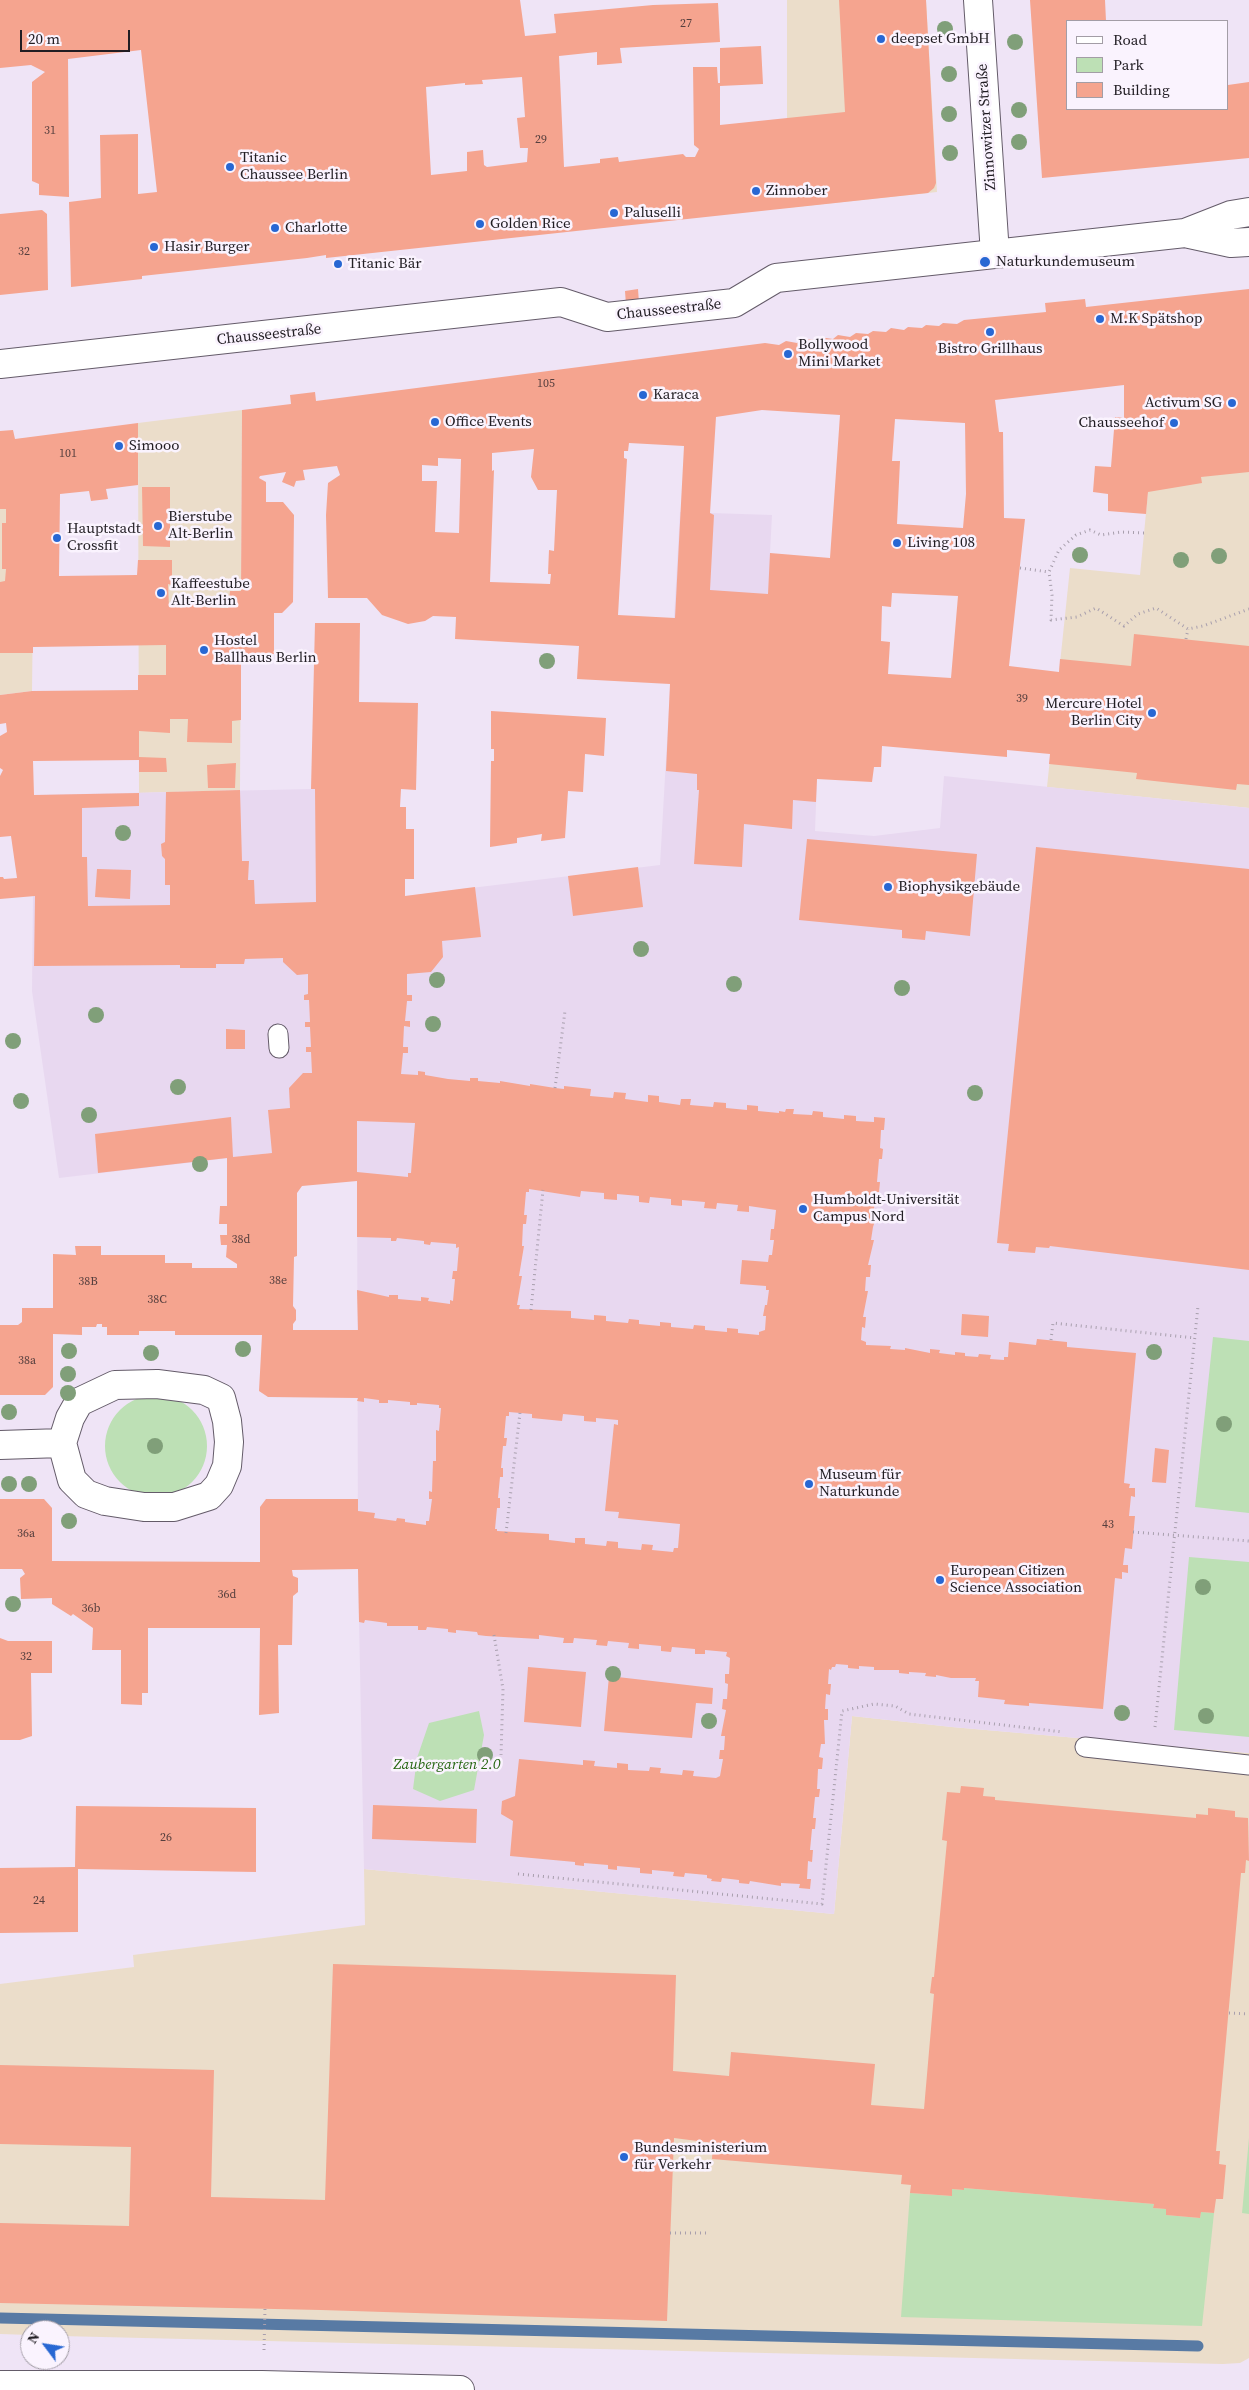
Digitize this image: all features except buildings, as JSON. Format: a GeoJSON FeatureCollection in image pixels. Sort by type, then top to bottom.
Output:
{"type":"FeatureCollection","features":[{"type":"Feature","properties":{"kind":"main road","name":"Zinnowitzer Straße"},"geometry":{"type":"LineString","coordinates":[[978,0],[995,254]]}},
{"type":"Feature","properties":{"kind":"main road","name":"Chausseestraße"},"geometry":{"type":"LineString","coordinates":[[0,364],[561,302],[607,317],[734,303],[776,278],[1185,233],[1231,215],[1249,212]]}},
{"type":"Feature","properties":{"kind":"main road","name":"Chausseestraße"},"geometry":{"type":"LineString","coordinates":[[1185,233],[1231,244],[1249,242]]}},
{"type":"Feature","properties":{"kind":"main road"},"geometry":{"type":"LineString","coordinates":[[157,1384],[204,1390],[221,1398],[227,1421],[229,1442],[227,1466],[218,1485],[209,1496],[174,1507],[144,1507],[106,1501],[86,1494],[72,1480],[62,1443],[70,1418],[79,1402],[114,1385],[157,1384]]}},
{"type":"Feature","properties":{"kind":"main road"},"geometry":{"type":"LineString","coordinates":[[0,1445],[62,1443]]}},
{"type":"Feature","properties":{"kind":"main road"},"geometry":{"type":"LineString","coordinates":[[0,2384],[262,2385],[460,2390]]}},
{"type":"Feature","properties":{"kind":"lane"},"geometry":{"type":"LineString","coordinates":[[1085,1747],[1249,1765]]}},
{"type":"Feature","properties":{"kind":"path"},"geometry":{"type":"LineString","coordinates":[[1144,533],[1121,532],[1101,535],[1090,530],[1076,535],[1059,550],[1049,572],[1052,595],[1051,620],[1077,617],[1096,608],[1124,626],[1138,614],[1156,608],[1188,629],[1249,610]]}},
{"type":"Feature","properties":{"kind":"path"},"geometry":{"type":"LineString","coordinates":[[1020,568],[1049,572]]}},
{"type":"Feature","properties":{"kind":"path"},"geometry":{"type":"LineString","coordinates":[[1186,639],[1188,629]]}},
{"type":"Feature","properties":{"kind":"path"},"geometry":{"type":"LineString","coordinates":[[556,1088],[565,1011]]}},
{"type":"Feature","properties":{"kind":"path"},"geometry":{"type":"LineString","coordinates":[[531,1310],[543,1190]]}},
{"type":"Feature","properties":{"kind":"path"},"geometry":{"type":"LineString","coordinates":[[1152,1753],[1198,1306]]}},
{"type":"Feature","properties":{"kind":"path"},"geometry":{"type":"LineString","coordinates":[[1051,1340],[1053,1323],[1195,1338]]}},
{"type":"Feature","properties":{"kind":"path"},"geometry":{"type":"LineString","coordinates":[[506,1533],[520,1413]]}},
{"type":"Feature","properties":{"kind":"path"},"geometry":{"type":"LineString","coordinates":[[1133,1532],[1249,1541]]}},
{"type":"Feature","properties":{"kind":"path"},"geometry":{"type":"LineString","coordinates":[[494,1635],[503,1689],[501,1755]]}},
{"type":"Feature","properties":{"kind":"path"},"geometry":{"type":"LineString","coordinates":[[518,1874],[822,1904],[842,1711],[874,1704],[895,1706],[909,1714],[1075,1733],[1085,1747]]}},
{"type":"Feature","properties":{"kind":"path"},"geometry":{"type":"LineString","coordinates":[[1229,2013],[1249,2014]]}},
{"type":"Feature","properties":{"kind":"path"},"geometry":{"type":"LineString","coordinates":[[670,2233],[708,2234]]}},
{"type":"Feature","properties":{"kind":"path"},"geometry":{"type":"LineString","coordinates":[[264,2350],[265,2308]]}},
{"type":"Feature","properties":{"kind":"shaded area"},"geometry":{"type":"Polygon","coordinates":[[[787,0],[926,0],[937,192],[787,208],[787,0]]]}},
{"type":"Feature","properties":{"kind":"shaded area","name":"Mercure Hotel Berlin City"},"geometry":{"type":"Polygon","coordinates":[[[1249,289],[1249,808],[1047,787],[1070,568],[1140,575],[1148,492],[1249,289]]]}},
{"type":"Feature","properties":{"kind":"shaded area"},"geometry":{"type":"Polygon","coordinates":[[[242,410],[240,790],[139,793],[138,423],[242,410]]]}},
{"type":"Feature","properties":{"kind":"shaded area"},"geometry":{"type":"Polygon","coordinates":[[[35,437],[32,691],[0,695],[0,441],[35,437]]]}},
{"type":"Feature","properties":{"kind":"shaded area","name":"Humboldt-Universität Campus Nord"},"geometry":{"type":"Polygon","coordinates":[[[680,512],[772,515],[770,553],[817,779],[815,831],[874,836],[940,828],[944,776],[1249,808],[1249,1753],[952,1727],[852,1716],[834,1914],[364,1869],[358,1569],[357,1143],[59,1178],[32,991],[34,795],[358,788],[356,902],[660,865],[680,512]]]}},
{"type":"Feature","properties":{"kind":"shaded area","name":"Bundesministerium für Verkehr"},"geometry":{"type":"Polygon","coordinates":[[[852,1716],[952,1727],[1249,1753],[1249,2358],[1240,2363],[1223,2364],[70,2336],[70,2320],[20,2320],[20,2335],[0,2334],[0,1984],[134,1967],[133,1955],[365,1925],[364,1869],[834,1914],[852,1716]]]}},
{"type":"Feature","properties":{"kind":"green space"},"geometry":{"type":"Polygon","coordinates":[[[1213,1337],[1249,1341],[1249,1513],[1195,1507],[1213,1337]]]}},
{"type":"Feature","properties":{"kind":"green space"},"geometry":{"type":"Polygon","coordinates":[[[156,1395],[175,1399],[192,1410],[203,1427],[207,1446],[203,1465],[192,1482],[175,1493],[156,1497],[137,1493],[120,1482],[109,1465],[105,1446],[109,1427],[120,1410],[137,1399],[156,1395]]]}},
{"type":"Feature","properties":{"kind":"green space"},"geometry":{"type":"Polygon","coordinates":[[[1189,1557],[1249,1562],[1249,1737],[1174,1730],[1189,1557]]]}},
{"type":"Feature","properties":{"kind":"green space","name":"Zaubergarten 2.0"},"geometry":{"type":"Polygon","coordinates":[[[479,1711],[484,1735],[474,1790],[440,1801],[413,1789],[417,1758],[429,1723],[479,1711]]]}},
{"type":"Feature","properties":{"kind":"green space"},"geometry":{"type":"Polygon","coordinates":[[[1249,2138],[1249,2214],[1242,2213],[1249,2138]]]}},
{"type":"Feature","properties":{"kind":"green space"},"geometry":{"type":"Polygon","coordinates":[[[964,2188],[1154,2204],[1153,2208],[1166,2209],[1166,2215],[1200,2218],[1201,2212],[1214,2213],[1202,2326],[901,2317],[910,2193],[951,2196],[952,2189],[963,2190],[964,2188]]]}},
{"type":"Feature","properties":{"kind":"waterway"},"geometry":{"type":"LineString","coordinates":[[0,2318],[1198,2346]]}},
{"type":"Feature","properties":{"kind":"place","name":"deepset GmbH"},"geometry":{"type":"Point","coordinates":[881,39]}},
{"type":"Feature","properties":{"kind":"place","name":"Titanic Chaussee Berlin"},"geometry":{"type":"Point","coordinates":[230,167]}},
{"type":"Feature","properties":{"kind":"place","name":"Zinnober"},"geometry":{"type":"Point","coordinates":[756,191]}},
{"type":"Feature","properties":{"kind":"place","name":"Paluselli"},"geometry":{"type":"Point","coordinates":[614,213]}},
{"type":"Feature","properties":{"kind":"place","name":"Golden Rice"},"geometry":{"type":"Point","coordinates":[480,224]}},
{"type":"Feature","properties":{"kind":"place","name":"Charlotte"},"geometry":{"type":"Point","coordinates":[275,228]}},
{"type":"Feature","properties":{"kind":"place","name":"Hasir Burger"},"geometry":{"type":"Point","coordinates":[154,247]}},
{"type":"Feature","properties":{"kind":"place","name":"Naturkundemuseum"},"geometry":{"type":"Point","coordinates":[985,262]}},
{"type":"Feature","properties":{"kind":"place","name":"Titanic Bär"},"geometry":{"type":"Point","coordinates":[338,264]}},
{"type":"Feature","properties":{"kind":"place","name":"M.K Spätshop"},"geometry":{"type":"Point","coordinates":[1100,319]}},
{"type":"Feature","properties":{"kind":"place","name":"Bistro Grillhaus"},"geometry":{"type":"Point","coordinates":[990,332]}},
{"type":"Feature","properties":{"kind":"place","name":"Bollywood Mini Market"},"geometry":{"type":"Point","coordinates":[788,354]}},
{"type":"Feature","properties":{"kind":"place","name":"Karaca"},"geometry":{"type":"Point","coordinates":[643,395]}},
{"type":"Feature","properties":{"kind":"place","name":"Activum SG"},"geometry":{"type":"Point","coordinates":[1232,403]}},
{"type":"Feature","properties":{"kind":"place","name":"Office Events"},"geometry":{"type":"Point","coordinates":[435,422]}},
{"type":"Feature","properties":{"kind":"place","name":"Chausseehof"},"geometry":{"type":"Point","coordinates":[1174,423]}},
{"type":"Feature","properties":{"kind":"place","name":"Simooo"},"geometry":{"type":"Point","coordinates":[119,446]}},
{"type":"Feature","properties":{"kind":"place","name":"Bierstube Alt-Berlin"},"geometry":{"type":"Point","coordinates":[158,526]}},
{"type":"Feature","properties":{"kind":"place","name":"Hauptstadt Crossfit"},"geometry":{"type":"Point","coordinates":[57,538]}},
{"type":"Feature","properties":{"kind":"place","name":"Living 108"},"geometry":{"type":"Point","coordinates":[897,543]}},
{"type":"Feature","properties":{"kind":"place","name":"Kaffeestube Alt-Berlin"},"geometry":{"type":"Point","coordinates":[161,593]}},
{"type":"Feature","properties":{"kind":"place","name":"Hostel Ballhaus Berlin"},"geometry":{"type":"Point","coordinates":[204,650]}},
{"type":"Feature","properties":{"kind":"place","name":"Mercure Hotel Berlin City"},"geometry":{"type":"Point","coordinates":[1152,713]}},
{"type":"Feature","properties":{"kind":"place","name":"Biophysikgebäude"},"geometry":{"type":"Point","coordinates":[888,887]}},
{"type":"Feature","properties":{"kind":"place","name":"Humboldt-Universität Campus Nord"},"geometry":{"type":"Point","coordinates":[803,1209]}},
{"type":"Feature","properties":{"kind":"place","name":"Museum für Naturkunde"},"geometry":{"type":"Point","coordinates":[809,1484]}},
{"type":"Feature","properties":{"kind":"place","name":"European Citizen Science Association"},"geometry":{"type":"Point","coordinates":[940,1580]}},
{"type":"Feature","properties":{"kind":"place","name":"Bundesministerium für Verkehr"},"geometry":{"type":"Point","coordinates":[624,2157]}}]}
